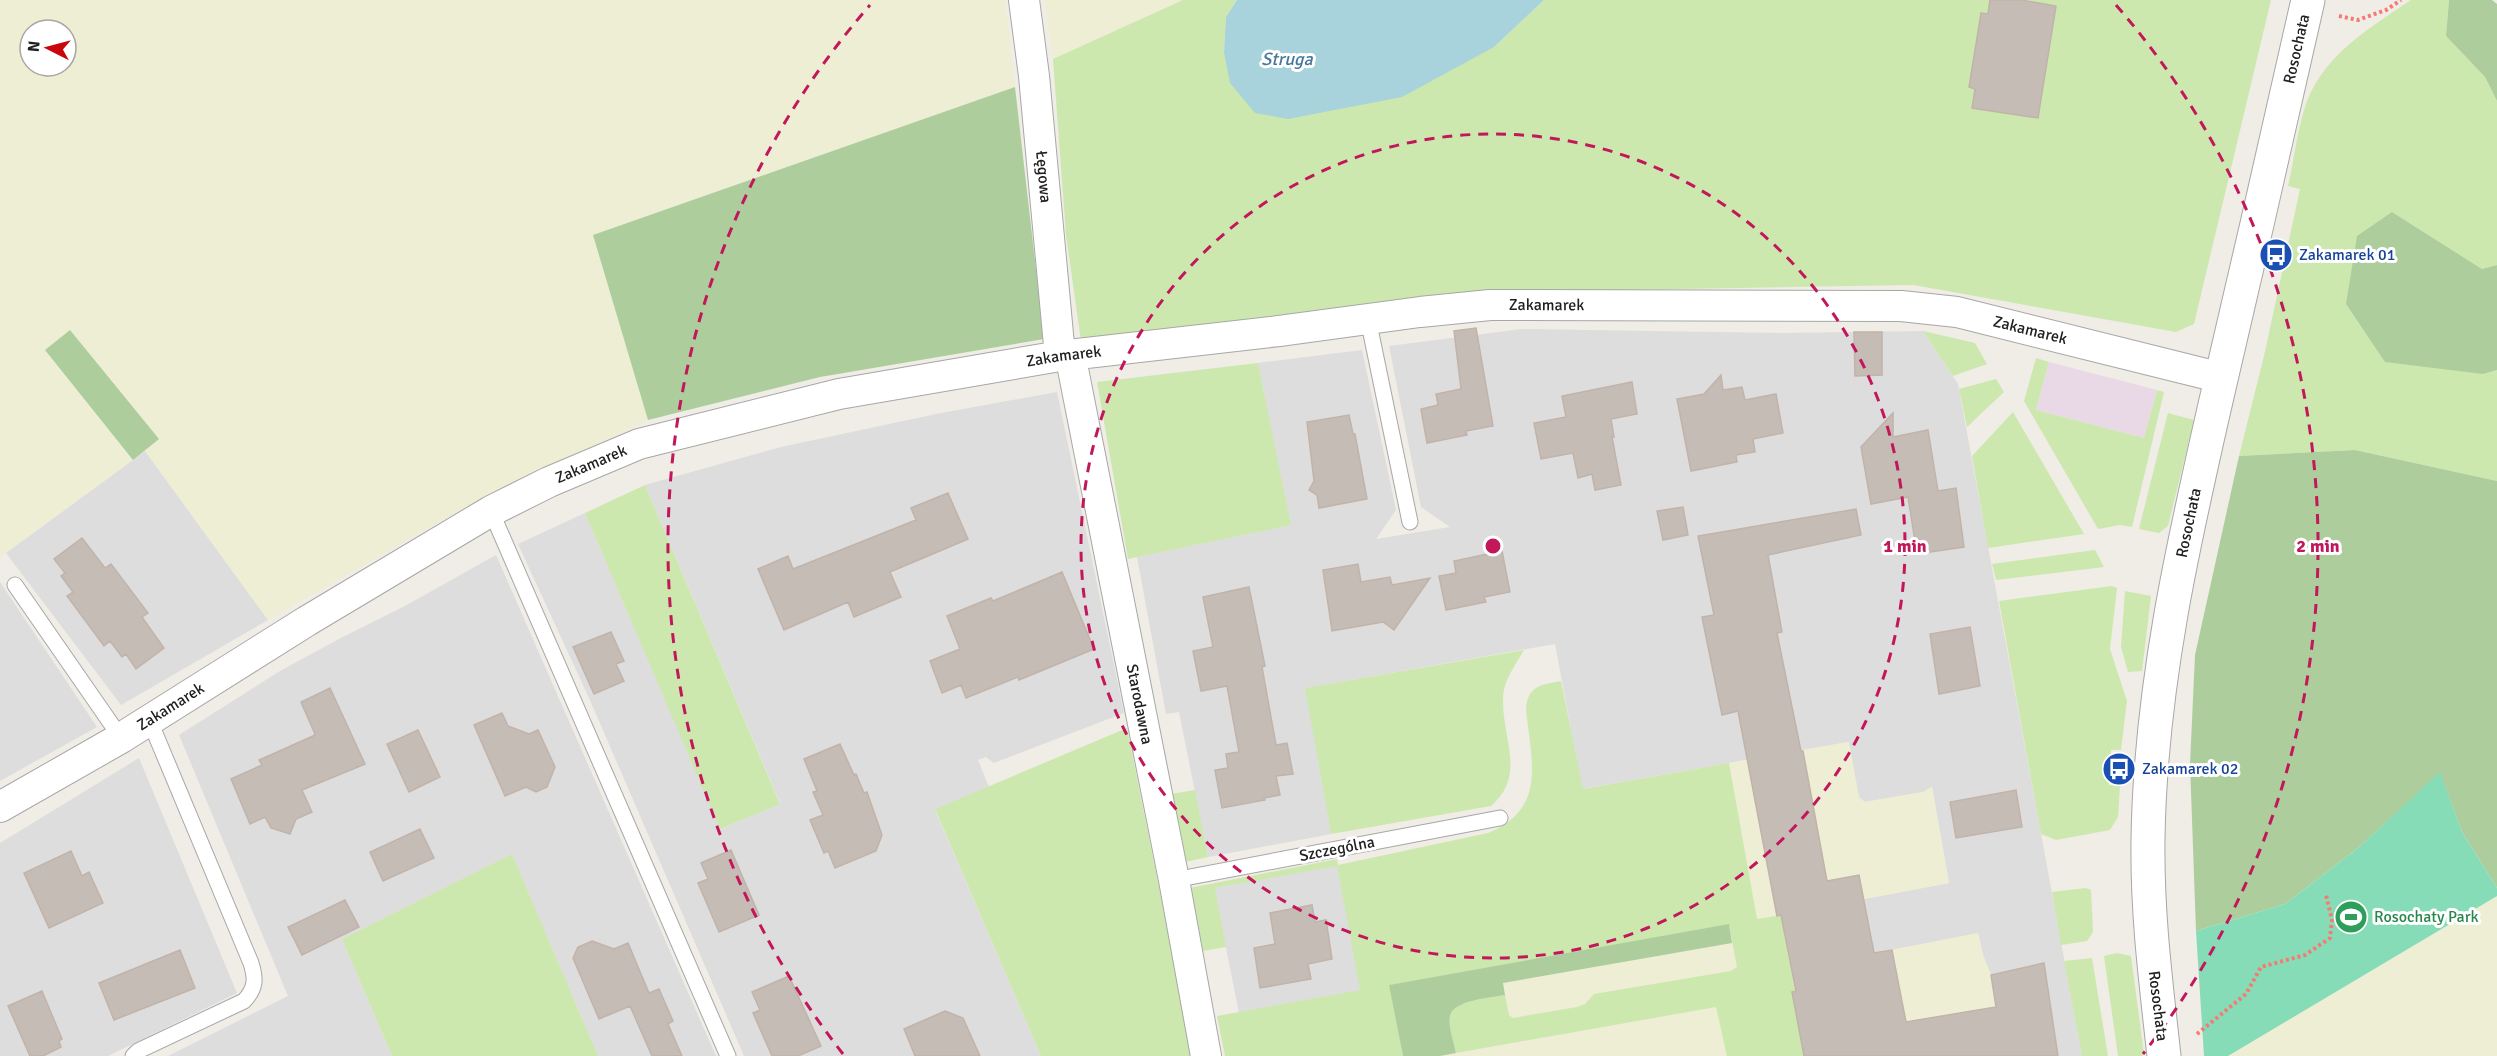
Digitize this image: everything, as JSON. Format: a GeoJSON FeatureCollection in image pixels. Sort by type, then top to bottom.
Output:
{"type":"FeatureCollection","features":[{"type":"Feature","properties":{"kind":"street","name":"Łęgowa"},"geometry":{"type":"LineString","coordinates":[[1024,0],[1065,355]]}},
{"type":"Feature","properties":{"kind":"street","name":"Rosochata"},"geometry":{"type":"LineString","coordinates":[[2164,1056],[2150,939],[2148,876],[2148,838],[2157,704],[2174,586],[2307,4]]}},
{"type":"Feature","properties":{"kind":"street","name":"Zakamarek"},"geometry":{"type":"LineString","coordinates":[[0,807],[121,738],[491,511],[549,482],[639,444],[839,394],[1065,355],[1490,305],[1901,306],[1958,312],[2222,378]]}},
{"type":"Feature","properties":{"kind":"street","name":"Starodawna"},"geometry":{"type":"LineString","coordinates":[[1065,355],[1174,880],[1206,1056]]}},
{"type":"Feature","properties":{"kind":"lane"},"geometry":{"type":"LineString","coordinates":[[1368,319],[1410,522]]}},
{"type":"Feature","properties":{"kind":"lane"},"geometry":{"type":"LineString","coordinates":[[491,511],[728,1056]]}},
{"type":"Feature","properties":{"kind":"lane"},"geometry":{"type":"LineString","coordinates":[[15,585],[121,738]]}},
{"type":"Feature","properties":{"kind":"lane"},"geometry":{"type":"LineString","coordinates":[[133,1056],[138,1051],[244,1001],[255,985],[251,963],[149,719]]}},
{"type":"Feature","properties":{"kind":"lane","name":"Szczególna"},"geometry":{"type":"LineString","coordinates":[[1174,880],[1500,818]]}},
{"type":"Feature","properties":{"kind":"path"},"geometry":{"type":"LineString","coordinates":[[2307,4],[2358,20],[2386,10],[2401,0]]}},
{"type":"Feature","properties":{"kind":"path"},"geometry":{"type":"LineString","coordinates":[[2194,1036],[2246,994],[2261,967],[2305,955],[2330,938],[2332,920],[2326,895]]}},
{"type":"Feature","properties":{"kind":"shaded area"},"geometry":{"type":"Polygon","coordinates":[[[1522,329],[1784,333],[1923,331],[1958,384],[2082,1056],[2010,1056],[1999,1034],[1991,975],[1978,933],[1843,963],[1795,991],[1781,915],[1949,883],[1932,787],[1923,792],[1865,802],[1859,798],[1848,742],[1582,789],[1555,644],[1306,688],[1331,834],[1208,857],[1179,712],[1166,714],[1137,557],[1290,525],[1258,363],[1362,350],[1396,510],[1376,539],[1450,527],[1421,507],[1389,346],[1522,329]]]}},
{"type":"Feature","properties":{"kind":"shaded area"},"geometry":{"type":"Polygon","coordinates":[[[2049,362],[2157,390],[2144,438],[2036,410],[2049,362]]]}},
{"type":"Feature","properties":{"kind":"shaded area"},"geometry":{"type":"Polygon","coordinates":[[[1057,392],[1124,713],[994,763],[986,757],[978,760],[989,787],[935,810],[1041,1056],[744,1056],[589,698],[518,544],[585,513],[721,829],[780,803],[645,485],[781,447],[941,413],[1057,392]]]}},
{"type":"Feature","properties":{"kind":"shaded area"},"geometry":{"type":"Polygon","coordinates":[[[145,451],[268,620],[121,705],[6,553],[145,451]]]}},
{"type":"Feature","properties":{"kind":"shaded area"},"geometry":{"type":"Polygon","coordinates":[[[496,555],[716,1056],[598,1056],[512,855],[342,939],[392,1056],[168,1056],[288,996],[179,735],[280,671],[405,606],[496,555]]]}},
{"type":"Feature","properties":{"kind":"shaded area"},"geometry":{"type":"Polygon","coordinates":[[[0,582],[97,727],[0,781],[0,582]]]}},
{"type":"Feature","properties":{"kind":"shaded area"},"geometry":{"type":"Polygon","coordinates":[[[139,758],[237,993],[108,1056],[0,1056],[0,843],[139,758]]]}},
{"type":"Feature","properties":{"kind":"shaded area"},"geometry":{"type":"Polygon","coordinates":[[[1337,865],[1361,990],[1239,1013],[1214,888],[1337,865]]]}},
{"type":"Feature","properties":{"kind":"green space"},"geometry":{"type":"Polygon","coordinates":[[[0,0],[1005,0],[1015,87],[593,235],[648,420],[445,518],[268,620],[145,451],[158,439],[70,330],[45,350],[133,460],[0,557],[0,0]]]}},
{"type":"Feature","properties":{"kind":"green space"},"geometry":{"type":"Polygon","coordinates":[[[1045,0],[1183,0],[1053,59],[1045,0]]]}},
{"type":"Feature","properties":{"kind":"green space"},"geometry":{"type":"Polygon","coordinates":[[[1183,0],[1237,0],[1226,17],[1224,52],[1494,47],[1544,0],[2271,0],[2194,324],[2176,332],[1913,285],[1449,293],[1081,341],[1066,235],[1053,59],[1183,0]]]}},
{"type":"Feature","properties":{"kind":"green space"},"geometry":{"type":"Polygon","coordinates":[[[2411,0],[2449,0],[2446,36],[2485,77],[2497,101],[2497,265],[2482,269],[2392,212],[2483,374],[2497,370],[2497,481],[2355,450],[2239,456],[2264,356],[2300,189],[2288,186],[2307,101],[2315,84],[2338,55],[2366,31],[2411,0]]]}},
{"type":"Feature","properties":{"kind":"green space"},"geometry":{"type":"Polygon","coordinates":[[[2449,0],[2492,0],[2497,4],[2497,101],[2485,77],[2446,36],[2449,0]]]}},
{"type":"Feature","properties":{"kind":"green space"},"geometry":{"type":"Polygon","coordinates":[[[1015,87],[1044,339],[820,377],[648,420],[593,235],[1015,87]]]}},
{"type":"Feature","properties":{"kind":"green space"},"geometry":{"type":"Polygon","coordinates":[[[2392,212],[2482,269],[2497,265],[2497,370],[2483,374],[2385,362],[2346,304],[2357,236],[2392,212]]]}},
{"type":"Feature","properties":{"kind":"green space"},"geometry":{"type":"Polygon","coordinates":[[[70,330],[159,439],[133,460],[45,350],[70,330]]]}},
{"type":"Feature","properties":{"kind":"green space"},"geometry":{"type":"Polygon","coordinates":[[[1923,331],[1975,343],[1987,364],[1953,376],[1923,331]]]}},
{"type":"Feature","properties":{"kind":"green space"},"geometry":{"type":"Polygon","coordinates":[[[2036,358],[2049,362],[2036,410],[2144,438],[2157,390],[2164,392],[2132,527],[2120,525],[2098,529],[2024,401],[2036,358]]]}},
{"type":"Feature","properties":{"kind":"green space"},"geometry":{"type":"Polygon","coordinates":[[[1258,363],[1291,525],[1128,559],[1097,382],[1258,363]]]}},
{"type":"Feature","properties":{"kind":"green space"},"geometry":{"type":"Polygon","coordinates":[[[1996,379],[2004,392],[1967,427],[1959,389],[1996,379]]]}},
{"type":"Feature","properties":{"kind":"green space"},"geometry":{"type":"Polygon","coordinates":[[[2013,412],[2084,534],[1988,548],[1972,456],[2013,412]]]}},
{"type":"Feature","properties":{"kind":"green space"},"geometry":{"type":"Polygon","coordinates":[[[2168,413],[2194,420],[2168,526],[2159,533],[2139,529],[2168,413]]]}},
{"type":"Feature","properties":{"kind":"green space"},"geometry":{"type":"Polygon","coordinates":[[[2355,450],[2497,481],[2497,888],[2462,832],[2440,773],[2358,848],[2285,904],[2196,931],[2190,764],[2195,655],[2239,456],[2355,450]]]}},
{"type":"Feature","properties":{"kind":"green space"},"geometry":{"type":"Polygon","coordinates":[[[645,485],[780,804],[720,829],[585,513],[645,485]]]}},
{"type":"Feature","properties":{"kind":"green space"},"geometry":{"type":"Polygon","coordinates":[[[2095,550],[2104,567],[1996,580],[1992,564],[2095,550]]]}},
{"type":"Feature","properties":{"kind":"green space"},"geometry":{"type":"Polygon","coordinates":[[[2112,586],[2117,588],[2110,649],[2127,701],[2121,750],[2111,750],[2109,785],[2120,786],[2118,817],[2110,830],[2056,840],[2041,834],[1999,601],[2112,586]]]}},
{"type":"Feature","properties":{"kind":"green space"},"geometry":{"type":"Polygon","coordinates":[[[2125,591],[2151,596],[2142,671],[2128,672],[2121,647],[2125,591]]]}},
{"type":"Feature","properties":{"kind":"green space"},"geometry":{"type":"Polygon","coordinates":[[[1524,650],[1510,674],[1503,694],[1510,757],[1508,783],[1502,795],[1491,806],[1331,834],[1305,688],[1524,650]]]}},
{"type":"Feature","properties":{"kind":"green space"},"geometry":{"type":"Polygon","coordinates":[[[1561,681],[1583,789],[1729,763],[1757,919],[1781,915],[1804,1056],[1727,1056],[1716,1007],[1456,1053],[1450,1030],[1450,1016],[1458,1006],[1465,1003],[1505,995],[1509,1015],[1513,1018],[1577,1007],[1585,1004],[1594,994],[1731,971],[1737,967],[1729,925],[1390,985],[1403,1056],[1225,1056],[1217,1016],[1360,990],[1337,866],[1215,888],[1226,947],[1203,951],[1190,888],[1337,859],[1338,865],[1488,833],[1507,823],[1520,810],[1528,796],[1531,781],[1532,764],[1527,701],[1533,691],[1542,685],[1561,681]]]}},
{"type":"Feature","properties":{"kind":"green space"},"geometry":{"type":"Polygon","coordinates":[[[1127,728],[1193,1056],[1041,1056],[935,809],[1127,728]]]}},
{"type":"Feature","properties":{"kind":"green space"},"geometry":{"type":"Polygon","coordinates":[[[1849,742],[1859,797],[1865,802],[1923,792],[1932,787],[1949,883],[1757,919],[1729,763],[1849,742]]]}},
{"type":"Feature","properties":{"kind":"green space","name":"Rosochaty Park"},"geometry":{"type":"Polygon","coordinates":[[[2440,772],[2462,832],[2497,888],[2497,896],[2228,1056],[2204,1056],[2196,931],[2285,904],[2358,848],[2440,772]]]}},
{"type":"Feature","properties":{"kind":"green space"},"geometry":{"type":"Polygon","coordinates":[[[1195,790],[1208,857],[1185,862],[1171,794],[1195,790]]]}},
{"type":"Feature","properties":{"kind":"green space"},"geometry":{"type":"Polygon","coordinates":[[[512,854],[598,1056],[392,1056],[342,939],[512,854]]]}},
{"type":"Feature","properties":{"kind":"green space"},"geometry":{"type":"Polygon","coordinates":[[[2086,888],[2091,890],[2093,932],[2087,941],[2061,945],[2052,892],[2086,888]]]}},
{"type":"Feature","properties":{"kind":"green space"},"geometry":{"type":"Polygon","coordinates":[[[2497,896],[2497,1056],[2228,1056],[2497,896]]]}},
{"type":"Feature","properties":{"kind":"green space"},"geometry":{"type":"Polygon","coordinates":[[[1729,924],[1732,943],[1503,983],[1505,995],[1465,1003],[1453,1011],[1450,1016],[1450,1025],[1456,1053],[1440,1056],[1403,1056],[1389,985],[1729,924]]]}},
{"type":"Feature","properties":{"kind":"green space"},"geometry":{"type":"Polygon","coordinates":[[[1978,933],[1991,975],[1998,1030],[1804,1056],[1792,992],[1839,983],[1854,957],[1978,933]]]}},
{"type":"Feature","properties":{"kind":"green space"},"geometry":{"type":"Polygon","coordinates":[[[1732,943],[1737,968],[1731,971],[1591,999],[1577,1007],[1513,1018],[1509,1016],[1502,983],[1732,943]]]}},
{"type":"Feature","properties":{"kind":"green space"},"geometry":{"type":"Polygon","coordinates":[[[2117,953],[2131,956],[2144,1054],[2142,1056],[2118,1056],[2104,956],[2117,953]]]}},
{"type":"Feature","properties":{"kind":"green space"},"geometry":{"type":"Polygon","coordinates":[[[2092,958],[2108,1056],[2082,1056],[2064,961],[2092,958]]]}},
{"type":"Feature","properties":{"kind":"green space"},"geometry":{"type":"Polygon","coordinates":[[[1717,1007],[1727,1056],[1440,1056],[1717,1007]]]}},
{"type":"Feature","properties":{"kind":"water","name":"Struga"},"geometry":{"type":"Polygon","coordinates":[[[1237,0],[1544,0],[1494,47],[1402,97],[1288,119],[1255,113],[1230,83],[1224,52],[1226,17],[1237,0]]]}},
{"type":"Feature","properties":{"kind":"building"},"geometry":{"type":"Polygon","coordinates":[[[1990,0],[2021,0],[2056,6],[2038,118],[1972,108],[1975,89],[1969,87],[1981,13],[1988,14],[1990,0]]]}},
{"type":"Feature","properties":{"kind":"building"},"geometry":{"type":"Polygon","coordinates":[[[1476,328],[1493,426],[1466,431],[1467,435],[1427,443],[1421,409],[1438,405],[1436,394],[1461,389],[1454,331],[1476,328]]]}},
{"type":"Feature","properties":{"kind":"building"},"geometry":{"type":"Polygon","coordinates":[[[1854,332],[1882,332],[1882,375],[1855,376],[1854,332]]]}},
{"type":"Feature","properties":{"kind":"building"},"geometry":{"type":"Polygon","coordinates":[[[1721,375],[1723,390],[1742,387],[1745,400],[1776,394],[1783,433],[1753,439],[1755,452],[1736,455],[1737,462],[1691,471],[1677,399],[1704,394],[1721,375]]]}},
{"type":"Feature","properties":{"kind":"building"},"geometry":{"type":"Polygon","coordinates":[[[1632,382],[1637,414],[1611,419],[1621,485],[1595,490],[1592,474],[1578,478],[1573,453],[1541,459],[1534,423],[1566,417],[1562,396],[1632,382]]]}},
{"type":"Feature","properties":{"kind":"building"},"geometry":{"type":"Polygon","coordinates":[[[1893,413],[1893,437],[1928,430],[1938,491],[1956,488],[1964,547],[1917,554],[1908,497],[1871,504],[1861,447],[1893,413]]]}},
{"type":"Feature","properties":{"kind":"building"},"geometry":{"type":"Polygon","coordinates":[[[1349,415],[1353,434],[1355,434],[1367,499],[1319,508],[1317,495],[1309,490],[1314,481],[1307,422],[1349,415]]]}},
{"type":"Feature","properties":{"kind":"building"},"geometry":{"type":"Polygon","coordinates":[[[948,493],[968,539],[890,572],[901,597],[854,617],[848,602],[784,630],[758,569],[788,556],[793,569],[916,520],[911,508],[948,493]]]}},
{"type":"Feature","properties":{"kind":"building"},"geometry":{"type":"Polygon","coordinates":[[[1683,507],[1688,535],[1663,540],[1657,511],[1683,507]]]}},
{"type":"Feature","properties":{"kind":"building"},"geometry":{"type":"Polygon","coordinates":[[[1856,509],[1861,535],[1768,555],[1782,632],[1777,633],[1801,751],[1803,751],[1827,881],[1859,875],[1874,953],[1892,950],[1906,1022],[1996,1007],[1991,975],[2044,963],[2058,1056],[1804,1056],[1792,992],[1796,991],[1781,915],[1777,916],[1738,711],[1722,715],[1702,617],[1714,615],[1698,536],[1856,509]]]}},
{"type":"Feature","properties":{"kind":"building"},"geometry":{"type":"Polygon","coordinates":[[[82,538],[105,568],[111,564],[148,613],[142,617],[164,648],[136,669],[126,654],[122,657],[110,641],[104,646],[67,596],[73,592],[61,576],[65,573],[54,559],[82,538]]]}},
{"type":"Feature","properties":{"kind":"building"},"geometry":{"type":"Polygon","coordinates":[[[1502,551],[1510,592],[1484,597],[1486,602],[1446,610],[1439,576],[1456,573],[1454,561],[1502,551]]]}},
{"type":"Feature","properties":{"kind":"building"},"geometry":{"type":"Polygon","coordinates":[[[1358,564],[1361,582],[1390,577],[1392,585],[1430,578],[1394,630],[1383,622],[1332,631],[1323,570],[1358,564]]]}},
{"type":"Feature","properties":{"kind":"building"},"geometry":{"type":"Polygon","coordinates":[[[1062,572],[1094,649],[1019,680],[1018,677],[966,698],[961,685],[942,693],[930,661],[960,649],[947,616],[991,598],[993,601],[1062,572]]]}},
{"type":"Feature","properties":{"kind":"building"},"geometry":{"type":"Polygon","coordinates":[[[1249,587],[1265,666],[1262,667],[1276,745],[1287,743],[1293,774],[1276,776],[1280,795],[1222,808],[1215,770],[1228,768],[1226,754],[1239,752],[1227,686],[1201,691],[1193,651],[1213,647],[1203,597],[1249,587]]]}},
{"type":"Feature","properties":{"kind":"building"},"geometry":{"type":"Polygon","coordinates":[[[1970,627],[1980,686],[1939,694],[1930,634],[1970,627]]]}},
{"type":"Feature","properties":{"kind":"building"},"geometry":{"type":"Polygon","coordinates":[[[611,632],[624,661],[616,664],[624,681],[594,694],[573,647],[611,632]]]}},
{"type":"Feature","properties":{"kind":"building"},"geometry":{"type":"Polygon","coordinates":[[[330,688],[365,764],[302,790],[312,812],[296,819],[290,834],[271,828],[265,817],[250,824],[231,779],[262,765],[259,760],[313,736],[315,734],[301,702],[330,688]]]}},
{"type":"Feature","properties":{"kind":"building"},"geometry":{"type":"Polygon","coordinates":[[[502,713],[508,726],[529,734],[538,730],[555,767],[547,787],[536,792],[526,787],[505,796],[474,725],[502,713]]]}},
{"type":"Feature","properties":{"kind":"building"},"geometry":{"type":"Polygon","coordinates":[[[418,730],[440,777],[409,792],[387,744],[418,730]]]}},
{"type":"Feature","properties":{"kind":"building"},"geometry":{"type":"Polygon","coordinates":[[[840,744],[864,793],[867,792],[882,835],[876,851],[835,868],[828,851],[824,853],[810,820],[823,815],[813,792],[817,791],[804,759],[840,744]]]}},
{"type":"Feature","properties":{"kind":"building"},"geometry":{"type":"Polygon","coordinates":[[[2016,790],[2022,827],[1956,838],[1950,802],[2016,790]]]}},
{"type":"Feature","properties":{"kind":"building"},"geometry":{"type":"Polygon","coordinates":[[[420,829],[434,858],[383,881],[370,852],[420,829]]]}},
{"type":"Feature","properties":{"kind":"building"},"geometry":{"type":"Polygon","coordinates":[[[731,850],[759,915],[719,932],[698,883],[708,879],[701,863],[731,850]]]}},
{"type":"Feature","properties":{"kind":"building"},"geometry":{"type":"Polygon","coordinates":[[[71,851],[82,876],[89,872],[103,903],[49,928],[24,873],[71,851]]]}},
{"type":"Feature","properties":{"kind":"building"},"geometry":{"type":"Polygon","coordinates":[[[345,900],[359,927],[302,955],[288,927],[345,900]]]}},
{"type":"Feature","properties":{"kind":"building"},"geometry":{"type":"Polygon","coordinates":[[[1312,905],[1315,922],[1326,920],[1332,959],[1308,964],[1311,979],[1260,988],[1254,948],[1275,944],[1270,913],[1312,905]]]}},
{"type":"Feature","properties":{"kind":"building"},"geometry":{"type":"Polygon","coordinates":[[[592,941],[614,949],[628,943],[649,993],[659,989],[673,1021],[668,1024],[682,1056],[652,1056],[630,1006],[599,1019],[573,958],[578,947],[592,941]]]}},
{"type":"Feature","properties":{"kind":"building"},"geometry":{"type":"Polygon","coordinates":[[[180,950],[195,988],[114,1020],[99,983],[180,950]]]}},
{"type":"Feature","properties":{"kind":"building"},"geometry":{"type":"Polygon","coordinates":[[[789,976],[821,1046],[798,1056],[772,1056],[753,1013],[760,1010],[752,992],[789,976]]]}},
{"type":"Feature","properties":{"kind":"building"},"geometry":{"type":"Polygon","coordinates":[[[42,991],[62,1039],[59,1041],[61,1047],[43,1056],[30,1056],[8,1006],[42,991]]]}},
{"type":"Feature","properties":{"kind":"building"},"geometry":{"type":"Polygon","coordinates":[[[945,1011],[963,1018],[980,1056],[915,1056],[904,1029],[945,1011]]]}},
{"type":"Feature","properties":{"kind":"place","name":"Zakamarek 01"},"geometry":{"type":"Point","coordinates":[2276,255]}},
{"type":"Feature","properties":{"kind":"place","name":"Zakamarek 02"},"geometry":{"type":"Point","coordinates":[2119,769]}},
{"type":"Feature","properties":{"kind":"place","name":"Rosochaty Park"},"geometry":{"type":"Point","coordinates":[2351,917]}}]}
